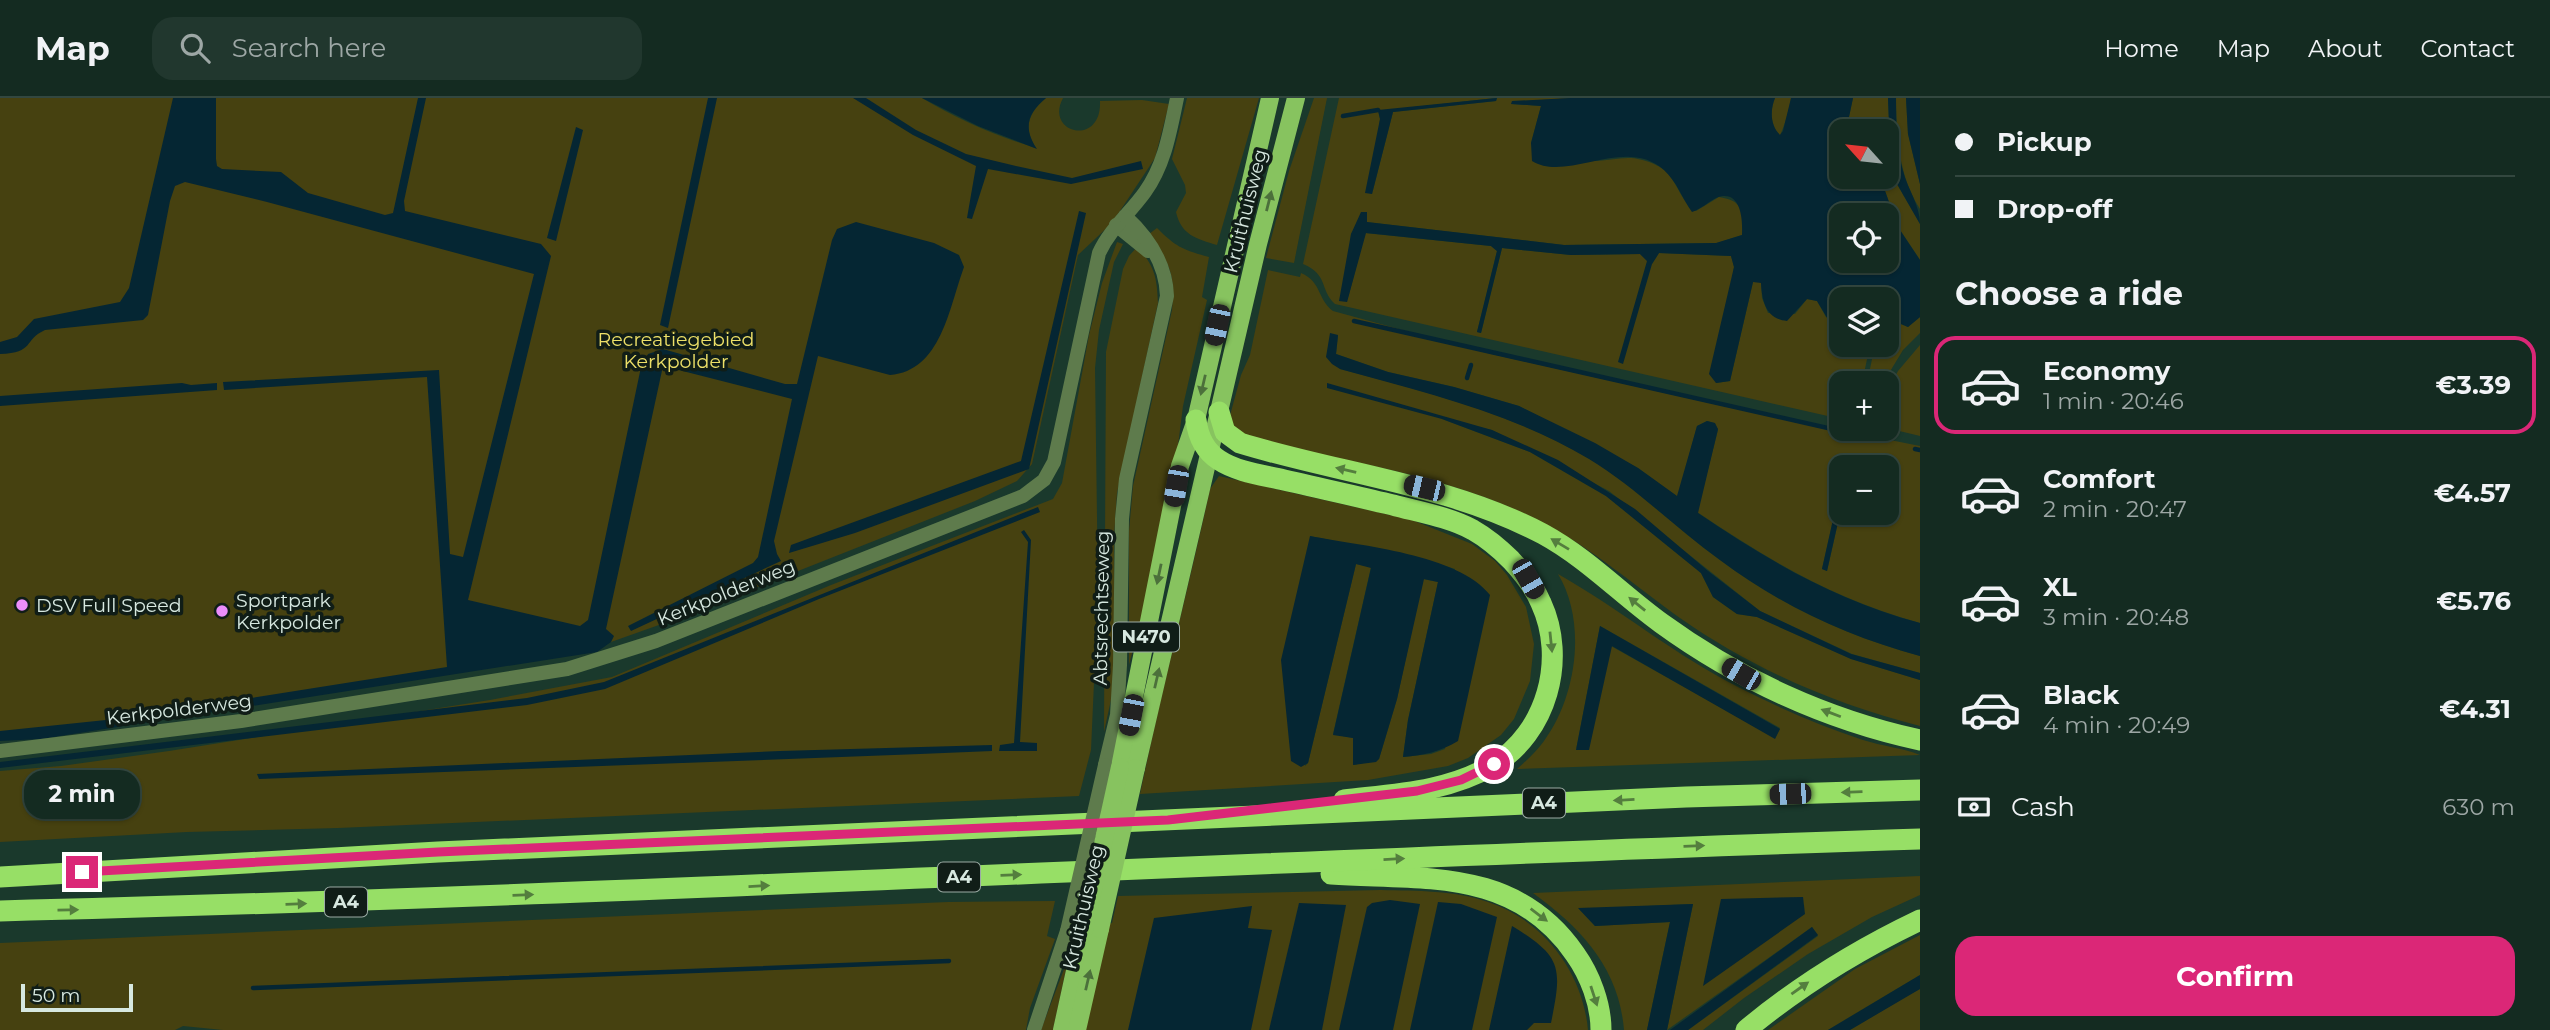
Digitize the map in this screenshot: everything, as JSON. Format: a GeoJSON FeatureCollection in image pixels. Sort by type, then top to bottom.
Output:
{"type":"FeatureCollection","features":[{"type":"Feature","properties":{"kind":"highway"},"geometry":{"type":"LineString","coordinates":[[1219,412],[1225,432],[1240,443],[1424,488],[1509,517],[1544,534],[1590,563],[1660,622],[1697,649],[1741,674],[1841,717],[1920,740]]}},
{"type":"Feature","properties":{"kind":"highway"},"geometry":{"type":"LineString","coordinates":[[1196,420],[1202,442],[1210,453]]}},
{"type":"Feature","properties":{"kind":"highway","name":"A4"},"geometry":{"type":"LineString","coordinates":[[1168,820],[1417,791],[1461,780],[1494,764],[1528,733],[1541,710],[1552,679],[1551,638],[1541,603],[1528,579],[1508,558],[1473,530],[1416,511],[1255,473],[1225,463],[1210,453]]}},
{"type":"Feature","properties":{"kind":"highway","name":"A4"},"geometry":{"type":"LineString","coordinates":[[0,877],[438,852],[1686,797],[1920,790]]}},
{"type":"Feature","properties":{"kind":"highway","name":"A4"},"geometry":{"type":"LineString","coordinates":[[0,911],[267,905],[1920,839]]}},
{"type":"Feature","properties":{"kind":"highway","name":"A4"},"geometry":{"type":"LineString","coordinates":[[1228,866],[1448,881],[1494,890],[1520,901],[1544,918],[1562,936],[1581,963],[1593,990],[1601,1018],[1601,1030]]}},
{"type":"Feature","properties":{"kind":"highway"},"geometry":{"type":"LineString","coordinates":[[1746,1030],[1793,992],[1824,972],[1920,920]]}},
{"type":"Feature","properties":{"kind":"main road","name":"Kruithuisweg"},"geometry":{"type":"LineString","coordinates":[[1062,1030],[1121,767],[1180,466],[1196,420],[1270,98]]}},
{"type":"Feature","properties":{"kind":"main road","name":"Kruithuisweg"},"geometry":{"type":"LineString","coordinates":[[1121,767],[1210,453],[1250,277],[1296,98]]}},
{"type":"Feature","properties":{"kind":"main road","name":"Kruithuisweg"},"geometry":{"type":"LineString","coordinates":[[1077,1030],[1084,930]]}},
{"type":"Feature","properties":{"kind":"street","name":"Kerkpolderweg"},"geometry":{"type":"LineString","coordinates":[[0,751],[241,721],[567,668],[656,641],[1023,496],[1044,480],[1054,462],[1092,275],[1107,236],[1145,192],[1163,159],[1177,98]]}},
{"type":"Feature","properties":{"kind":"street","name":"Abtsrechtseweg"},"geometry":{"type":"LineString","coordinates":[[1034,1030],[1060,957],[1084,930],[1121,767],[1117,715],[1122,519],[1126,478],[1167,296],[1161,264],[1143,233],[1121,221]]}},
{"type":"Feature","properties":{"kind":"green space","name":"Recreatiegebied Kerkpolder"},"geometry":{"type":"Polygon","coordinates":[[[0,98],[922,98],[977,126],[1036,148],[1030,134],[1029,121],[1035,109],[1046,98],[1063,98],[1059,110],[1061,120],[1067,127],[1075,130],[1084,130],[1092,125],[1098,116],[1100,101],[1142,100],[1169,104],[1155,158],[1112,223],[1078,255],[1032,464],[1017,481],[975,501],[687,615],[611,642],[0,739],[0,98]]]}},
{"type":"Feature","properties":{"kind":"green space"},"geometry":{"type":"Polygon","coordinates":[[[1187,98],[1259,98],[1217,245],[1186,231],[1176,212],[1186,193],[1185,185],[1172,159],[1187,98]]]}},
{"type":"Feature","properties":{"kind":"green space"},"geometry":{"type":"Polygon","coordinates":[[[1314,98],[1327,98],[1294,263],[1266,258],[1289,171],[1314,98]]]}},
{"type":"Feature","properties":{"kind":"green space"},"geometry":{"type":"Polygon","coordinates":[[[1339,98],[1495,98],[1378,111],[1380,119],[1372,194],[1393,112],[1496,101],[1497,98],[1571,98],[1512,102],[1541,106],[1531,143],[1582,160],[1630,158],[1658,166],[1670,176],[1686,202],[1696,211],[1719,197],[1738,205],[1742,214],[1742,235],[1717,243],[1564,245],[1366,222],[1356,227],[1351,234],[1347,302],[1365,233],[1491,246],[1497,251],[1477,332],[1481,333],[1502,248],[1571,255],[1640,254],[1652,264],[1659,253],[1731,256],[1734,267],[1716,383],[1730,381],[1753,282],[1761,282],[1762,298],[1768,313],[1795,314],[1807,299],[1817,301],[1829,319],[1829,357],[1867,357],[1865,371],[1829,371],[1829,416],[1335,304],[1317,273],[1303,264],[1339,98]]]}},
{"type":"Feature","properties":{"kind":"green space"},"geometry":{"type":"Polygon","coordinates":[[[1775,98],[1791,98],[1780,135],[1774,127],[1772,117],[1775,98]]]}},
{"type":"Feature","properties":{"kind":"green space"},"geometry":{"type":"Polygon","coordinates":[[[1853,98],[1888,98],[1889,119],[1849,119],[1853,98]]]}},
{"type":"Feature","properties":{"kind":"green space"},"geometry":{"type":"Polygon","coordinates":[[[1896,98],[1906,98],[1908,134],[1920,184],[1920,209],[1903,169],[1896,98]]]}},
{"type":"Feature","properties":{"kind":"green space"},"geometry":{"type":"Polygon","coordinates":[[[1899,187],[1920,224],[1920,260],[1899,228],[1899,203],[1889,203],[1884,189],[1899,187]]]}},
{"type":"Feature","properties":{"kind":"green space"},"geometry":{"type":"Polygon","coordinates":[[[1157,228],[1180,247],[1209,257],[1202,297],[1207,300],[1183,406],[1173,485],[1129,665],[1129,531],[1133,486],[1172,310],[1173,286],[1170,269],[1149,234],[1157,228]]]}},
{"type":"Feature","properties":{"kind":"green space"},"geometry":{"type":"Polygon","coordinates":[[[1117,242],[1123,244],[1114,262],[1099,330],[1095,368],[1098,592],[1091,750],[1079,796],[0,842],[0,771],[61,766],[169,751],[490,700],[612,677],[831,585],[1053,499],[1062,483],[1089,335],[1102,283],[1117,242]]]}},
{"type":"Feature","properties":{"kind":"green space"},"geometry":{"type":"Polygon","coordinates":[[[1137,247],[1154,273],[1158,303],[1117,493],[1114,537],[1115,659],[1112,695],[1104,732],[1106,352],[1123,269],[1137,247]]]}},
{"type":"Feature","properties":{"kind":"green space"},"geometry":{"type":"Polygon","coordinates":[[[1268,270],[1300,277],[1301,273],[1313,281],[1333,311],[1487,353],[1829,428],[1829,441],[1895,441],[1920,446],[1920,623],[1831,591],[1777,563],[1697,512],[1718,430],[1714,423],[1707,421],[1697,426],[1678,497],[1638,468],[1519,406],[1388,372],[1336,354],[1338,336],[1330,334],[1340,369],[1468,405],[1560,443],[1607,470],[1703,548],[1767,592],[1841,629],[1920,656],[1920,673],[1852,654],[1760,611],[1609,491],[1492,430],[1442,419],[1530,452],[1606,496],[1701,573],[1713,597],[1737,614],[1757,617],[1851,659],[1920,680],[1920,726],[1826,696],[1765,669],[1680,618],[1580,545],[1510,507],[1473,493],[1398,472],[1245,439],[1233,428],[1229,419],[1241,375],[1250,355],[1268,270]]]}},
{"type":"Feature","properties":{"kind":"green space"},"geometry":{"type":"Polygon","coordinates":[[[1920,317],[1920,333],[1899,357],[1899,326],[1908,327],[1920,317]]]}},
{"type":"Feature","properties":{"kind":"green space"},"geometry":{"type":"Polygon","coordinates":[[[1920,345],[1920,436],[1899,431],[1898,371],[1920,345]]]}},
{"type":"Feature","properties":{"kind":"green space"},"geometry":{"type":"Polygon","coordinates":[[[1872,357],[1899,357],[1890,371],[1870,371],[1872,357]]]}},
{"type":"Feature","properties":{"kind":"green space"},"geometry":{"type":"Polygon","coordinates":[[[1219,476],[1412,520],[1472,544],[1495,561],[1507,575],[1526,607],[1534,644],[1530,681],[1514,719],[1501,735],[1468,758],[1448,766],[1368,780],[1140,794],[1210,489],[1219,476]],[[1310,536],[1305,766],[1308,763],[1356,564],[1371,567],[1333,734],[1353,738],[1354,765],[1379,759],[1397,699],[1423,579],[1438,582],[1408,720],[1403,757],[1431,754],[1445,749],[1455,569],[1419,558],[1310,536]]]}},
{"type":"Feature","properties":{"kind":"green space"},"geometry":{"type":"Polygon","coordinates":[[[1558,574],[1693,662],[1755,695],[1847,735],[1920,755],[1517,769],[1541,745],[1555,723],[1571,681],[1575,636],[1567,593],[1558,574]],[[1600,626],[1576,750],[1611,646],[1775,738],[1780,728],[1600,626]]]}},
{"type":"Feature","properties":{"kind":"green space"},"geometry":{"type":"Polygon","coordinates":[[[1920,876],[1920,895],[1872,917],[1808,954],[1703,1030],[1688,1030],[1818,936],[1812,927],[1667,1030],[1693,904],[1579,909],[1595,926],[1670,922],[1647,1030],[1624,1030],[1614,987],[1595,951],[1567,920],[1533,893],[1920,876]]]}},
{"type":"Feature","properties":{"kind":"green space"},"geometry":{"type":"Polygon","coordinates":[[[1381,890],[1462,895],[1508,910],[1526,921],[1557,951],[1569,969],[1585,1009],[1588,1030],[1082,1030],[1107,924],[1112,923],[1118,896],[1381,890]]]}},
{"type":"Feature","properties":{"kind":"green space"},"geometry":{"type":"Polygon","coordinates":[[[1055,901],[1047,936],[1055,939],[1030,1008],[1026,1030],[223,1030],[183,1026],[175,1030],[0,1030],[0,943],[948,902],[1055,901]]]}},
{"type":"Feature","properties":{"kind":"green space"},"geometry":{"type":"Polygon","coordinates":[[[1920,935],[1920,975],[1828,1030],[1768,1030],[1855,969],[1920,935]]]}},
{"type":"Feature","properties":{"kind":"green space"},"geometry":{"type":"Polygon","coordinates":[[[1069,956],[1053,1030],[1041,1030],[1069,956]]]}},
{"type":"Feature","properties":{"kind":"green space"},"geometry":{"type":"Polygon","coordinates":[[[1920,989],[1920,1030],[1850,1030],[1910,994],[1920,989]]]}},
{"type":"Feature","properties":{"kind":"water"},"geometry":{"type":"Polygon","coordinates":[[[173,98],[216,98],[216,159],[217,166],[222,169],[281,172],[308,193],[385,215],[393,213],[418,98],[426,98],[404,201],[405,211],[541,244],[551,256],[468,600],[580,626],[588,620],[641,367],[648,354],[663,349],[785,384],[797,384],[832,240],[837,229],[856,222],[934,243],[959,255],[964,267],[947,318],[932,350],[921,362],[907,371],[890,375],[818,356],[774,541],[781,561],[631,631],[628,626],[753,563],[758,557],[792,399],[663,366],[606,629],[614,636],[611,642],[597,652],[41,739],[0,741],[0,731],[125,718],[447,667],[427,377],[224,390],[223,382],[439,370],[450,554],[463,557],[534,274],[185,182],[175,186],[170,201],[148,315],[143,320],[45,330],[24,349],[0,354],[0,342],[17,337],[34,319],[120,302],[129,288],[173,98]]]}},
{"type":"Feature","properties":{"kind":"water"},"geometry":{"type":"Polygon","coordinates":[[[708,98],[717,98],[668,328],[660,325],[708,98]]]}},
{"type":"Feature","properties":{"kind":"water"},"geometry":{"type":"Polygon","coordinates":[[[853,98],[866,98],[916,130],[966,154],[1072,178],[1141,161],[1143,169],[1071,184],[988,169],[972,219],[967,218],[976,166],[913,135],[853,98]]]}},
{"type":"Feature","properties":{"kind":"water"},"geometry":{"type":"Polygon","coordinates":[[[922,98],[1046,98],[1029,122],[1030,134],[1037,149],[978,126],[922,98]]]}},
{"type":"Feature","properties":{"kind":"water"},"geometry":{"type":"Polygon","coordinates":[[[1497,98],[1496,101],[1393,112],[1372,194],[1365,193],[1380,119],[1378,110],[1497,98]]]}},
{"type":"Feature","properties":{"kind":"water"},"geometry":{"type":"Polygon","coordinates":[[[1571,98],[1775,98],[1772,117],[1774,127],[1780,135],[1791,98],[1853,98],[1849,119],[1829,119],[1829,189],[1884,189],[1889,203],[1829,203],[1829,273],[1899,273],[1899,228],[1920,260],[1920,317],[1908,327],[1901,324],[1899,326],[1899,287],[1829,287],[1829,321],[1817,301],[1807,299],[1787,321],[1780,320],[1766,308],[1761,283],[1753,282],[1730,381],[1716,383],[1709,374],[1734,267],[1731,256],[1659,253],[1652,264],[1623,364],[1618,362],[1647,261],[1640,254],[1571,255],[1502,248],[1481,333],[1477,332],[1497,251],[1491,246],[1366,233],[1347,302],[1339,301],[1351,234],[1361,212],[1367,212],[1367,222],[1564,245],[1716,243],[1742,235],[1739,207],[1731,197],[1716,198],[1692,212],[1669,175],[1649,160],[1614,158],[1562,167],[1546,166],[1532,161],[1531,143],[1541,106],[1511,104],[1512,101],[1571,98]]]}},
{"type":"Feature","properties":{"kind":"water"},"geometry":{"type":"Polygon","coordinates":[[[1888,98],[1896,98],[1896,119],[1889,119],[1888,98]]]}},
{"type":"Feature","properties":{"kind":"water"},"geometry":{"type":"Polygon","coordinates":[[[1906,98],[1920,98],[1920,184],[1908,134],[1906,98]]]}},
{"type":"Feature","properties":{"kind":"water"},"geometry":{"type":"Polygon","coordinates":[[[576,127],[583,130],[556,241],[547,238],[576,127]]]}},
{"type":"Feature","properties":{"kind":"water"},"geometry":{"type":"Polygon","coordinates":[[[1899,153],[1905,178],[1918,210],[1920,224],[1899,187],[1899,153]]]}},
{"type":"Feature","properties":{"kind":"water"},"geometry":{"type":"Polygon","coordinates":[[[1079,211],[1086,213],[1029,469],[855,533],[789,553],[791,545],[1021,461],[1079,211]]]}},
{"type":"Feature","properties":{"kind":"water"},"geometry":{"type":"Polygon","coordinates":[[[1330,333],[1338,335],[1336,354],[1388,372],[1519,406],[1595,443],[1638,468],[1677,496],[1697,426],[1707,421],[1715,423],[1718,429],[1698,513],[1777,563],[1831,591],[1920,623],[1920,656],[1841,629],[1767,592],[1703,548],[1607,470],[1560,443],[1468,406],[1340,369],[1326,357],[1330,333]]]}},
{"type":"Feature","properties":{"kind":"water"},"geometry":{"type":"Polygon","coordinates":[[[217,383],[217,390],[0,406],[0,396],[217,383]]]}},
{"type":"Feature","properties":{"kind":"water"},"geometry":{"type":"Polygon","coordinates":[[[1327,383],[1492,430],[1558,460],[1635,509],[1760,611],[1851,654],[1920,673],[1920,680],[1851,659],[1757,617],[1737,614],[1713,597],[1701,573],[1606,496],[1530,452],[1442,419],[1327,388],[1327,383]]]}},
{"type":"Feature","properties":{"kind":"water"},"geometry":{"type":"Polygon","coordinates":[[[1038,507],[1040,512],[819,599],[605,689],[527,705],[0,768],[0,762],[527,698],[604,682],[1038,507]]]}},
{"type":"Feature","properties":{"kind":"water"},"geometry":{"type":"Polygon","coordinates":[[[1832,525],[1837,525],[1827,571],[1822,569],[1832,525]]]}},
{"type":"Feature","properties":{"kind":"water"},"geometry":{"type":"Polygon","coordinates":[[[1024,530],[1031,540],[1020,742],[1037,743],[1037,751],[999,751],[1000,745],[1014,743],[1028,542],[1021,532],[1024,530]]]}},
{"type":"Feature","properties":{"kind":"water"},"geometry":{"type":"Polygon","coordinates":[[[1310,536],[1381,548],[1432,561],[1475,581],[1490,595],[1458,741],[1432,752],[1403,757],[1408,720],[1438,582],[1424,579],[1397,699],[1379,759],[1376,762],[1353,765],[1353,738],[1333,735],[1371,568],[1356,564],[1308,763],[1301,767],[1291,761],[1281,660],[1310,536]]]}},
{"type":"Feature","properties":{"kind":"water"},"geometry":{"type":"Polygon","coordinates":[[[1600,626],[1780,729],[1775,739],[1612,646],[1589,750],[1576,750],[1600,626]]]}},
{"type":"Feature","properties":{"kind":"water"},"geometry":{"type":"Polygon","coordinates":[[[992,745],[992,751],[920,754],[259,779],[257,774],[780,751],[992,745]]]}},
{"type":"Feature","properties":{"kind":"water"},"geometry":{"type":"Polygon","coordinates":[[[1803,897],[1805,914],[1703,986],[1721,899],[1803,897]]]}},
{"type":"Feature","properties":{"kind":"water"},"geometry":{"type":"Polygon","coordinates":[[[1390,900],[1420,904],[1393,1030],[1339,1030],[1367,907],[1372,903],[1390,900]]]}},
{"type":"Feature","properties":{"kind":"water"},"geometry":{"type":"Polygon","coordinates":[[[1438,902],[1461,904],[1497,917],[1472,1030],[1410,1030],[1438,902]]]}},
{"type":"Feature","properties":{"kind":"water"},"geometry":{"type":"Polygon","coordinates":[[[1299,903],[1346,905],[1322,1030],[1269,1030],[1299,903]]]}},
{"type":"Feature","properties":{"kind":"water"},"geometry":{"type":"Polygon","coordinates":[[[1693,904],[1667,1030],[1647,1030],[1670,922],[1595,926],[1578,908],[1693,904]]]}},
{"type":"Feature","properties":{"kind":"water"},"geometry":{"type":"Polygon","coordinates":[[[1252,906],[1248,928],[1272,930],[1251,1030],[1128,1030],[1154,918],[1252,906]]]}},
{"type":"Feature","properties":{"kind":"water"},"geometry":{"type":"Polygon","coordinates":[[[1512,926],[1541,946],[1555,965],[1557,989],[1551,1023],[1534,1023],[1527,1030],[1489,1030],[1512,926]]]}},
{"type":"Feature","properties":{"kind":"water"},"geometry":{"type":"Polygon","coordinates":[[[1812,927],[1818,935],[1688,1030],[1670,1030],[1812,927]]]}},
{"type":"Feature","properties":{"kind":"water"},"geometry":{"type":"Polygon","coordinates":[[[1920,975],[1920,989],[1850,1030],[1828,1030],[1920,975]]]}},
{"type":"Feature","properties":{"kind":"waterway"},"geometry":{"type":"LineString","coordinates":[[1343,116],[1378,110]]}},
{"type":"Feature","properties":{"kind":"waterway"},"geometry":{"type":"LineString","coordinates":[[1354,321],[1829,428]]}},
{"type":"Feature","properties":{"kind":"waterway"},"geometry":{"type":"LineString","coordinates":[[1467,378],[1471,365]]}},
{"type":"Feature","properties":{"kind":"waterway"},"geometry":{"type":"LineString","coordinates":[[1915,449],[1920,450]]}},
{"type":"Feature","properties":{"kind":"waterway"},"geometry":{"type":"LineString","coordinates":[[253,988],[949,961]]}},
{"type":"Feature","properties":{"kind":"place","name":"DSV Full Speed"},"geometry":{"type":"Point","coordinates":[22,605]}},
{"type":"Feature","properties":{"kind":"place","name":"Sportpark Kerkpolder"},"geometry":{"type":"Point","coordinates":[222,611]}},
{"type":"Feature","properties":{"kind":"route"},"geometry":{"type":"LineString","coordinates":[[82,872],[438,852],[1168,820],[1417,791],[1461,780],[1494,764]]}}]}
